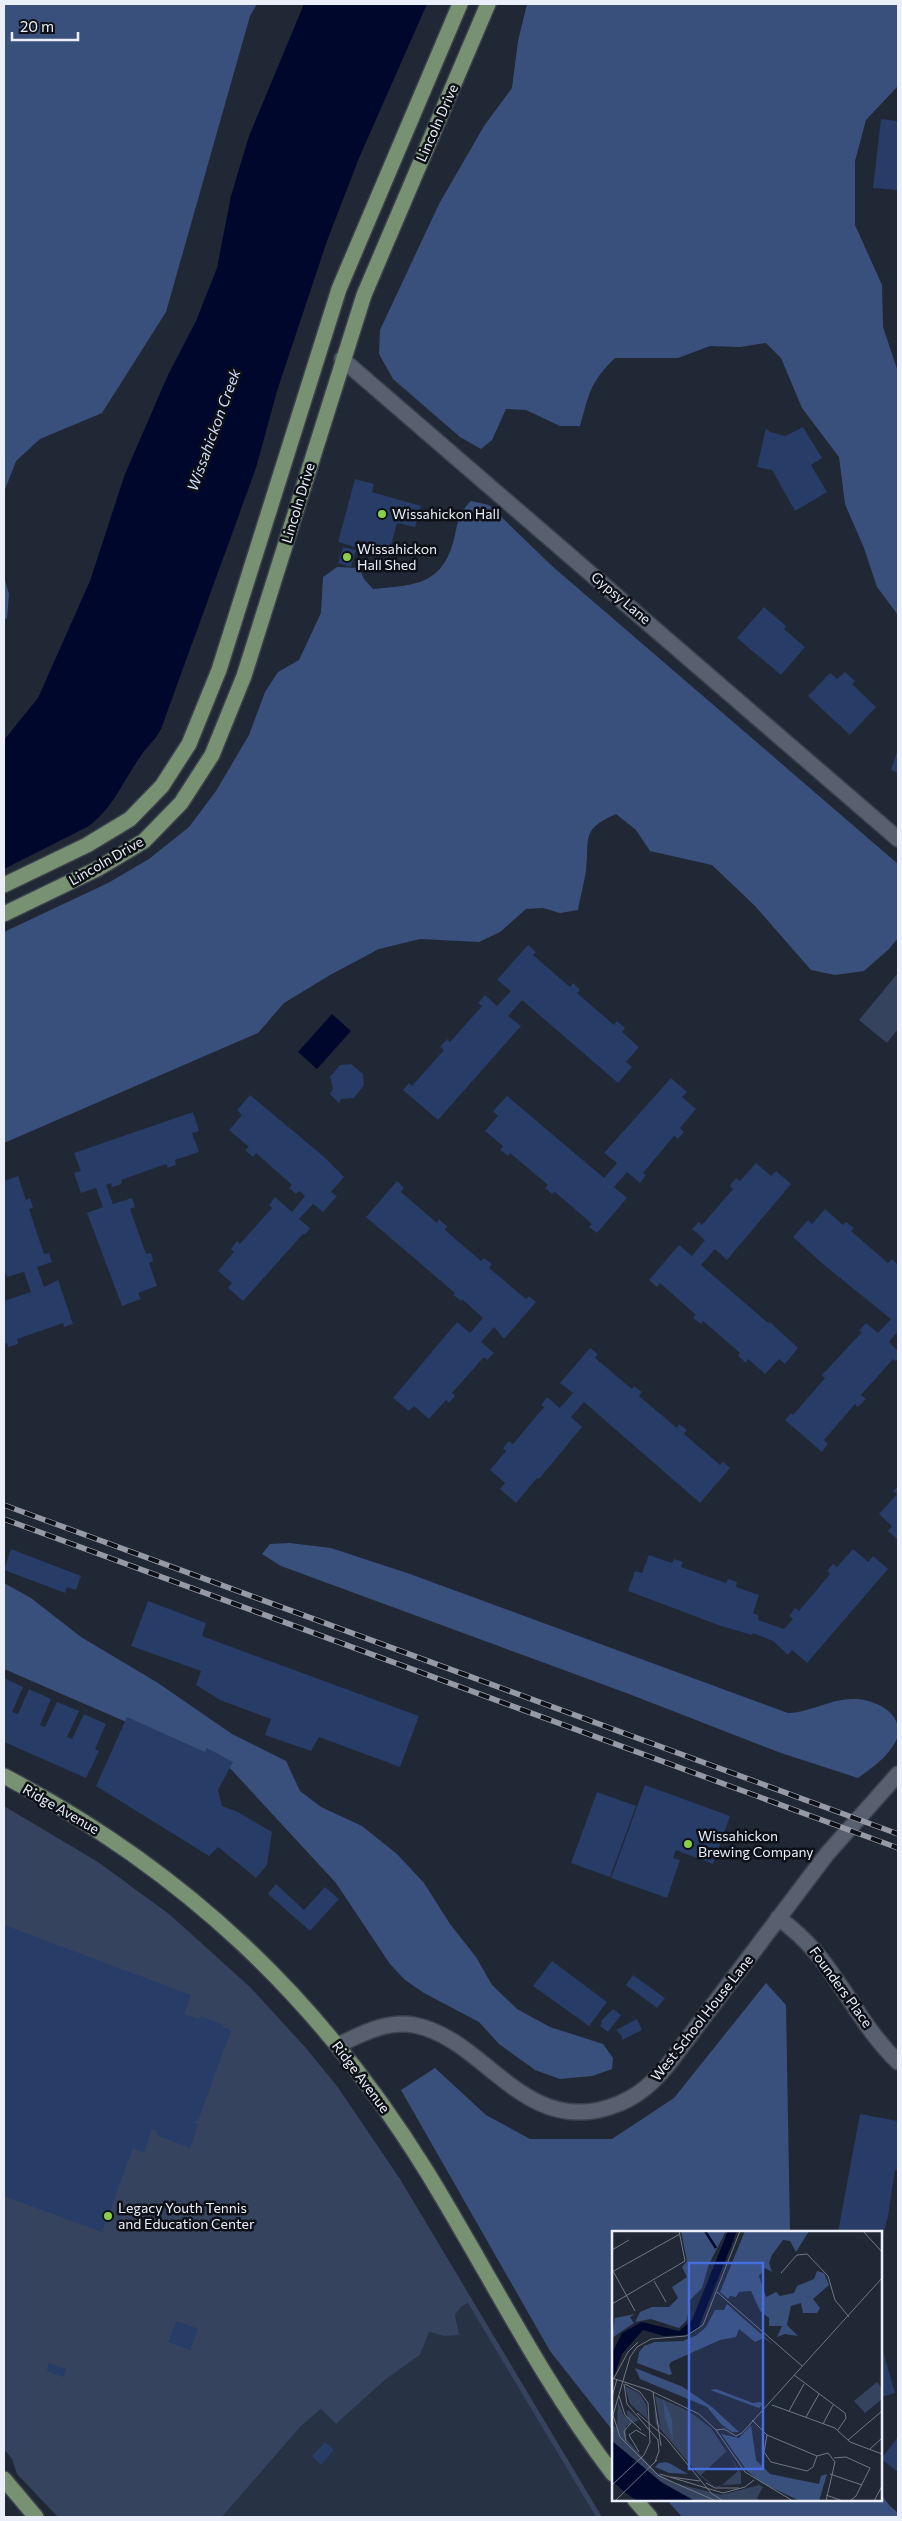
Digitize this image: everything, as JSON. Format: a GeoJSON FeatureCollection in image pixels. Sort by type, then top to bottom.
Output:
{"type":"FeatureCollection","features":[{"type":"Feature","properties":{"kind":"main road","name":"Lincoln Drive"},"geometry":{"type":"LineString","coordinates":[[4,886],[87,845],[130,819],[162,786],[189,744],[219,670],[338,289],[460,4]]}},
{"type":"Feature","properties":{"kind":"main road","name":"Lincoln Drive"},"geometry":{"type":"LineString","coordinates":[[4,914],[97,869],[144,841],[164,823],[197,781],[224,732],[242,684],[342,359],[381,252],[488,4]]}},
{"type":"Feature","properties":{"kind":"main road","name":"Ridge Avenue"},"geometry":{"type":"LineString","coordinates":[[4,1776],[83,1820],[163,1875],[235,1936],[269,1969],[338,2045],[377,2097],[426,2171],[555,2392],[612,2473]]}},
{"type":"Feature","properties":{"kind":"main road"},"geometry":{"type":"LineString","coordinates":[[4,2479],[37,2517]]}},
{"type":"Feature","properties":{"kind":"main road"},"geometry":{"type":"LineString","coordinates":[[636,2501],[650,2517]]}},
{"type":"Feature","properties":{"kind":"street","name":"Gypsy Lane"},"geometry":{"type":"LineString","coordinates":[[342,359],[898,839]]}},
{"type":"Feature","properties":{"kind":"street","name":"West School House Lane"},"geometry":{"type":"LineString","coordinates":[[338,2045],[386,2025],[413,2025],[441,2035],[512,2087],[544,2106],[574,2111],[592,2111],[624,2103],[640,2094],[654,2081],[827,1854],[898,1774]]}},
{"type":"Feature","properties":{"kind":"street","name":"Founders Place"},"geometry":{"type":"LineString","coordinates":[[778,1918],[794,1929],[822,1958],[878,2038],[898,2062]]}},
{"type":"Feature","properties":{"kind":"shaded area"},"geometry":{"type":"Polygon","coordinates":[[[4,4],[257,4],[250,16],[166,312],[102,413],[40,439],[16,461],[4,492],[4,4]]]}},
{"type":"Feature","properties":{"kind":"shaded area"},"geometry":{"type":"Polygon","coordinates":[[[527,4],[898,4],[898,86],[866,120],[855,161],[855,225],[882,285],[883,327],[898,372],[898,615],[877,587],[864,548],[845,504],[839,457],[802,408],[781,358],[766,343],[740,347],[710,346],[678,358],[615,358],[595,382],[580,426],[560,426],[526,410],[506,409],[492,440],[481,449],[460,437],[393,379],[379,354],[380,330],[439,204],[484,126],[512,88],[518,41],[527,4]]]}},
{"type":"Feature","properties":{"kind":"shaded area"},"geometry":{"type":"Polygon","coordinates":[[[471,501],[489,505],[552,566],[898,864],[898,938],[889,949],[864,971],[835,975],[811,970],[755,906],[712,865],[650,851],[636,830],[616,814],[597,825],[589,836],[586,871],[578,910],[560,913],[543,908],[526,909],[500,932],[479,942],[420,939],[379,949],[330,975],[284,1003],[258,1033],[4,1143],[4,932],[108,883],[149,859],[189,827],[216,791],[249,735],[265,692],[278,672],[299,660],[321,613],[323,577],[337,567],[359,568],[364,579],[373,589],[413,584],[424,580],[442,566],[449,554],[461,514],[471,501]]]}},
{"type":"Feature","properties":{"kind":"shaded area"},"geometry":{"type":"Polygon","coordinates":[[[4,577],[9,594],[7,618],[4,621],[4,577]]]}},
{"type":"Feature","properties":{"kind":"shaded area"},"geometry":{"type":"Polygon","coordinates":[[[898,973],[898,1029],[887,1043],[859,1020],[898,973]]]}},
{"type":"Feature","properties":{"kind":"shaded area"},"geometry":{"type":"Polygon","coordinates":[[[290,1543],[331,1548],[410,1574],[788,1713],[847,1699],[871,1702],[886,1709],[896,1720],[898,1736],[886,1755],[858,1778],[781,1753],[629,1694],[281,1566],[262,1554],[270,1544],[290,1543]]]}},
{"type":"Feature","properties":{"kind":"shaded area"},"geometry":{"type":"Polygon","coordinates":[[[4,1583],[31,1598],[81,1637],[158,1683],[232,1734],[286,1761],[300,1791],[321,1807],[362,1826],[397,1854],[424,1883],[450,1924],[476,1957],[492,1985],[517,2009],[550,2027],[603,2044],[613,2058],[612,2069],[592,2076],[560,2079],[535,2070],[499,2044],[479,2022],[424,1993],[405,1980],[390,1964],[336,1883],[228,1766],[4,1669],[4,1583]]]}},
{"type":"Feature","properties":{"kind":"shaded area"},"geometry":{"type":"Polygon","coordinates":[[[4,1806],[98,1862],[169,1914],[250,1987],[305,2047],[337,2086],[400,2179],[602,2517],[596,2517],[468,2303],[461,2307],[455,2315],[459,2335],[444,2336],[429,2332],[420,2355],[386,2379],[336,2424],[321,2409],[301,2426],[222,2517],[58,2517],[17,2474],[12,2459],[4,2449],[4,1806]]]}},
{"type":"Feature","properties":{"kind":"shaded area"},"geometry":{"type":"Polygon","coordinates":[[[766,1983],[786,2005],[790,2231],[612,2231],[612,2430],[550,2351],[401,2090],[435,2068],[486,2115],[530,2139],[612,2139],[674,2098],[766,1983]]]}},
{"type":"Feature","properties":{"kind":"shaded area"},"geometry":{"type":"Polygon","coordinates":[[[469,2303],[596,2517],[222,2517],[301,2426],[321,2409],[336,2424],[386,2379],[420,2355],[429,2332],[444,2336],[457,2322],[455,2315],[461,2307],[469,2303]]]}},
{"type":"Feature","properties":{"kind":"shaded area"},"geometry":{"type":"Polygon","coordinates":[[[882,2495],[898,2513],[898,2517],[682,2517],[668,2501],[882,2501],[882,2495]]]}},
{"type":"Feature","properties":{"kind":"water","name":"Wissahickon Creek"},"geometry":{"type":"Polygon","coordinates":[[[304,4],[427,4],[359,158],[327,241],[277,391],[256,468],[161,729],[111,803],[98,818],[89,826],[4,869],[4,740],[38,698],[90,581],[125,474],[168,375],[196,321],[217,268],[231,196],[249,136],[304,4]]]}},
{"type":"Feature","properties":{"kind":"water"},"geometry":{"type":"Polygon","coordinates":[[[332,1014],[351,1031],[317,1069],[298,1052],[332,1014]]]}},
{"type":"Feature","properties":{"kind":"building"},"geometry":{"type":"Polygon","coordinates":[[[881,119],[898,121],[897,190],[873,188],[881,119]]]}},
{"type":"Feature","properties":{"kind":"building"},"geometry":{"type":"Polygon","coordinates":[[[803,427],[822,458],[811,465],[827,492],[795,511],[772,470],[757,467],[766,428],[770,432],[785,436],[803,427]]]}},
{"type":"Feature","properties":{"kind":"building","name":"Wissahickon Hall"},"geometry":{"type":"Polygon","coordinates":[[[355,479],[374,484],[372,492],[421,506],[415,527],[397,523],[390,549],[357,540],[355,547],[338,542],[355,479]]]}},
{"type":"Feature","properties":{"kind":"building","name":"Wissahickon Hall Shed"},"geometry":{"type":"Polygon","coordinates":[[[343,547],[356,550],[351,567],[338,563],[343,547]]]}},
{"type":"Feature","properties":{"kind":"building"},"geometry":{"type":"Polygon","coordinates":[[[764,607],[786,626],[784,629],[805,647],[781,675],[737,638],[764,607]]]}},
{"type":"Feature","properties":{"kind":"building"},"geometry":{"type":"Polygon","coordinates":[[[845,672],[855,681],[852,684],[876,707],[850,735],[808,696],[830,673],[837,679],[845,672]]]}},
{"type":"Feature","properties":{"kind":"building"},"geometry":{"type":"Polygon","coordinates":[[[898,749],[898,773],[891,770],[898,749]]]}},
{"type":"Feature","properties":{"kind":"building"},"geometry":{"type":"Polygon","coordinates":[[[528,945],[536,952],[533,955],[570,987],[573,983],[580,990],[577,993],[614,1025],[617,1021],[625,1028],[622,1032],[639,1047],[626,1062],[632,1067],[618,1083],[522,1000],[508,1016],[521,1026],[438,1120],[403,1090],[409,1083],[412,1086],[444,1050],[440,1047],[447,1039],[450,1042],[482,1006],[478,1003],[485,995],[497,1006],[511,991],[497,980],[528,945]]]}},
{"type":"Feature","properties":{"kind":"building"},"geometry":{"type":"Polygon","coordinates":[[[351,1064],[363,1074],[364,1085],[354,1098],[341,1099],[339,1103],[330,1094],[333,1089],[330,1077],[340,1065],[351,1064]]]}},
{"type":"Feature","properties":{"kind":"building"},"geometry":{"type":"Polygon","coordinates":[[[671,1078],[687,1092],[682,1097],[696,1109],[680,1128],[684,1132],[678,1139],[674,1136],[643,1173],[646,1175],[640,1183],[627,1172],[614,1187],[627,1198],[597,1233],[589,1227],[592,1224],[555,1192],[552,1194],[545,1188],[548,1185],[510,1153],[508,1156],[500,1150],[503,1146],[485,1131],[498,1116],[493,1111],[507,1096],[604,1178],[617,1163],[604,1153],[671,1078]]]}},
{"type":"Feature","properties":{"kind":"building"},"geometry":{"type":"Polygon","coordinates":[[[250,1095],[323,1156],[344,1177],[331,1192],[337,1196],[323,1212],[313,1204],[299,1219],[310,1228],[243,1301],[228,1288],[232,1283],[218,1271],[234,1252],[231,1249],[237,1241],[240,1244],[272,1208],[269,1205],[275,1197],[292,1212],[305,1196],[299,1191],[296,1194],[289,1188],[292,1185],[256,1153],[253,1157],[245,1150],[249,1147],[229,1130],[242,1115],[237,1110],[250,1095]]]}},
{"type":"Feature","properties":{"kind":"building"},"geometry":{"type":"Polygon","coordinates":[[[193,1112],[199,1131],[192,1133],[199,1152],[175,1160],[176,1165],[168,1168],[166,1164],[121,1180],[122,1183],[119,1185],[112,1187],[111,1183],[106,1185],[113,1204],[132,1198],[135,1207],[130,1209],[146,1254],[151,1253],[153,1261],[149,1263],[157,1286],[138,1293],[141,1299],[122,1306],[87,1213],[103,1207],[96,1188],[81,1193],[74,1173],[81,1171],[74,1153],[193,1112]]]}},
{"type":"Feature","properties":{"kind":"building"},"geometry":{"type":"Polygon","coordinates":[[[756,1163],[771,1176],[776,1171],[791,1184],[727,1260],[715,1249],[701,1265],[798,1348],[785,1364],[779,1359],[765,1374],[748,1359],[746,1363],[738,1356],[740,1353],[703,1321],[701,1324],[693,1318],[696,1315],[660,1283],[657,1287],[649,1280],[679,1245],[692,1256],[705,1240],[692,1229],[699,1222],[702,1225],[733,1189],[730,1186],[736,1178],[740,1181],[756,1163]]]}},
{"type":"Feature","properties":{"kind":"building"},"geometry":{"type":"Polygon","coordinates":[[[18,1176],[26,1200],[30,1198],[33,1208],[29,1209],[44,1254],[49,1253],[52,1262],[37,1267],[44,1287],[58,1280],[73,1324],[64,1327],[63,1323],[17,1339],[18,1344],[8,1347],[7,1343],[4,1344],[4,1301],[31,1292],[24,1272],[7,1277],[4,1269],[4,1181],[18,1176]]]}},
{"type":"Feature","properties":{"kind":"building"},"geometry":{"type":"Polygon","coordinates":[[[397,1181],[404,1188],[401,1192],[437,1223],[439,1219],[447,1226],[445,1230],[481,1261],[484,1258],[492,1264],[489,1268],[526,1299],[529,1296],[536,1302],[504,1339],[494,1327],[481,1342],[494,1353],[487,1360],[484,1357],[452,1393],[455,1396],[449,1403],[446,1400],[429,1419],[414,1406],[409,1411],[393,1398],[457,1322],[470,1333],[483,1318],[462,1299],[461,1301],[453,1295],[455,1293],[366,1217],[397,1181]]]}},
{"type":"Feature","properties":{"kind":"building"},"geometry":{"type":"Polygon","coordinates":[[[825,1209],[843,1225],[846,1222],[854,1228],[851,1231],[888,1263],[892,1259],[898,1265],[898,1331],[889,1342],[898,1351],[898,1358],[895,1361],[893,1359],[861,1395],[866,1399],[858,1407],[855,1404],[824,1440],[828,1444],[822,1452],[785,1420],[791,1413],[793,1415],[825,1378],[822,1375],[862,1332],[859,1331],[866,1323],[878,1333],[891,1319],[824,1265],[793,1237],[808,1220],[812,1224],[825,1209]]]}},
{"type":"Feature","properties":{"kind":"building"},"geometry":{"type":"Polygon","coordinates":[[[590,1348],[598,1354],[595,1358],[632,1389],[634,1386],[642,1392],[639,1396],[677,1428],[679,1424],[687,1430],[684,1434],[720,1465],[723,1462],[730,1468],[700,1503],[584,1402],[571,1417],[582,1427],[539,1479],[537,1478],[516,1503],[500,1489],[505,1483],[490,1470],[506,1451],[503,1448],[509,1441],[513,1444],[544,1407],[541,1405],[547,1397],[560,1408],[573,1393],[560,1383],[590,1348]]]}},
{"type":"Feature","properties":{"kind":"building"},"geometry":{"type":"Polygon","coordinates":[[[898,1486],[898,1540],[888,1531],[892,1526],[879,1514],[897,1494],[893,1491],[898,1486]]]}},
{"type":"Feature","properties":{"kind":"building"},"geometry":{"type":"Polygon","coordinates":[[[11,1549],[81,1576],[76,1590],[67,1587],[65,1593],[4,1570],[11,1549]]]}},
{"type":"Feature","properties":{"kind":"building"},"geometry":{"type":"Polygon","coordinates":[[[853,1549],[868,1562],[873,1556],[888,1569],[807,1663],[792,1650],[788,1655],[773,1641],[753,1633],[752,1635],[721,1626],[628,1591],[635,1571],[642,1573],[649,1555],[672,1563],[674,1559],[683,1562],[681,1567],[726,1583],[728,1579],[737,1582],[736,1587],[759,1595],[753,1613],[759,1616],[758,1620],[784,1629],[793,1619],[789,1616],[795,1608],[799,1611],[830,1574],[827,1571],[833,1564],[837,1567],[853,1549]]]}},
{"type":"Feature","properties":{"kind":"building"},"geometry":{"type":"Polygon","coordinates":[[[148,1601],[206,1623],[202,1636],[419,1716],[400,1767],[319,1737],[311,1751],[265,1735],[271,1719],[220,1700],[196,1685],[201,1671],[131,1646],[148,1601]]]}},
{"type":"Feature","properties":{"kind":"building"},"geometry":{"type":"Polygon","coordinates":[[[4,1678],[23,1687],[12,1712],[18,1714],[29,1689],[51,1699],[40,1725],[45,1727],[57,1702],[79,1711],[67,1737],[72,1739],[84,1714],[106,1724],[95,1749],[99,1751],[86,1778],[4,1742],[4,1678]]]}},
{"type":"Feature","properties":{"kind":"building"},"geometry":{"type":"Polygon","coordinates":[[[127,1717],[205,1752],[207,1748],[233,1762],[218,1790],[222,1806],[238,1812],[272,1832],[267,1865],[256,1878],[218,1847],[209,1856],[96,1786],[127,1717]]]}},
{"type":"Feature","properties":{"kind":"building"},"geometry":{"type":"Polygon","coordinates":[[[645,1785],[730,1816],[713,1864],[676,1850],[673,1858],[680,1860],[667,1898],[611,1878],[645,1785]]]}},
{"type":"Feature","properties":{"kind":"building"},"geometry":{"type":"Polygon","coordinates":[[[597,1792],[636,1806],[610,1877],[571,1863],[597,1792]]]}},
{"type":"Feature","properties":{"kind":"building"},"geometry":{"type":"Polygon","coordinates":[[[276,1884],[304,1910],[325,1887],[339,1899],[310,1931],[268,1894],[276,1884]]]}},
{"type":"Feature","properties":{"kind":"building"},"geometry":{"type":"Polygon","coordinates":[[[4,1925],[191,1995],[184,2014],[199,2019],[200,2016],[231,2030],[198,2121],[195,2120],[194,2123],[198,2124],[190,2148],[157,2135],[158,2131],[152,2129],[144,2152],[133,2148],[102,2232],[4,2196],[4,1925]]]}},
{"type":"Feature","properties":{"kind":"building"},"geometry":{"type":"Polygon","coordinates":[[[552,1961],[607,2002],[589,2026],[533,1986],[552,1961]]]}},
{"type":"Feature","properties":{"kind":"building"},"geometry":{"type":"Polygon","coordinates":[[[633,1975],[665,1998],[657,2008],[626,1985],[633,1975]]]}},
{"type":"Feature","properties":{"kind":"building"},"geometry":{"type":"Polygon","coordinates":[[[613,2009],[621,2015],[608,2032],[600,2026],[601,2021],[613,2009]]]}},
{"type":"Feature","properties":{"kind":"building"},"geometry":{"type":"Polygon","coordinates":[[[637,2019],[642,2030],[622,2040],[622,2036],[616,2030],[637,2019]]]}},
{"type":"Feature","properties":{"kind":"building"},"geometry":{"type":"Polygon","coordinates":[[[860,2114],[898,2121],[898,2163],[897,2170],[895,2170],[888,2216],[882,2240],[882,2231],[838,2231],[860,2114]]]}},
{"type":"Feature","properties":{"kind":"building"},"geometry":{"type":"Polygon","coordinates":[[[177,2321],[198,2329],[190,2350],[168,2342],[177,2321]]]}},
{"type":"Feature","properties":{"kind":"building"},"geometry":{"type":"Polygon","coordinates":[[[882,2348],[895,2393],[882,2397],[882,2348]]]}},
{"type":"Feature","properties":{"kind":"building"},"geometry":{"type":"Polygon","coordinates":[[[49,2363],[66,2369],[63,2377],[47,2371],[49,2363]]]}},
{"type":"Feature","properties":{"kind":"building"},"geometry":{"type":"Polygon","coordinates":[[[898,2437],[898,2472],[882,2460],[898,2437]]]}},
{"type":"Feature","properties":{"kind":"building"},"geometry":{"type":"Polygon","coordinates":[[[325,2442],[334,2450],[321,2465],[312,2456],[325,2442]]]}},
{"type":"Feature","properties":{"kind":"railway"},"geometry":{"type":"LineString","coordinates":[[4,1505],[898,1834]]}},
{"type":"Feature","properties":{"kind":"railway"},"geometry":{"type":"LineString","coordinates":[[4,1519],[898,1848]]}},
{"type":"Feature","properties":{"kind":"place","name":"Wissahickon Hall"},"geometry":{"type":"Point","coordinates":[382,514]}},
{"type":"Feature","properties":{"kind":"place","name":"Wissahickon Hall Shed"},"geometry":{"type":"Point","coordinates":[347,557]}},
{"type":"Feature","properties":{"kind":"place","name":"Wissahickon Brewing Company"},"geometry":{"type":"Point","coordinates":[688,1844]}},
{"type":"Feature","properties":{"kind":"place","name":"Legacy Youth Tennis and Education Center"},"geometry":{"type":"Point","coordinates":[108,2216]}}]}
